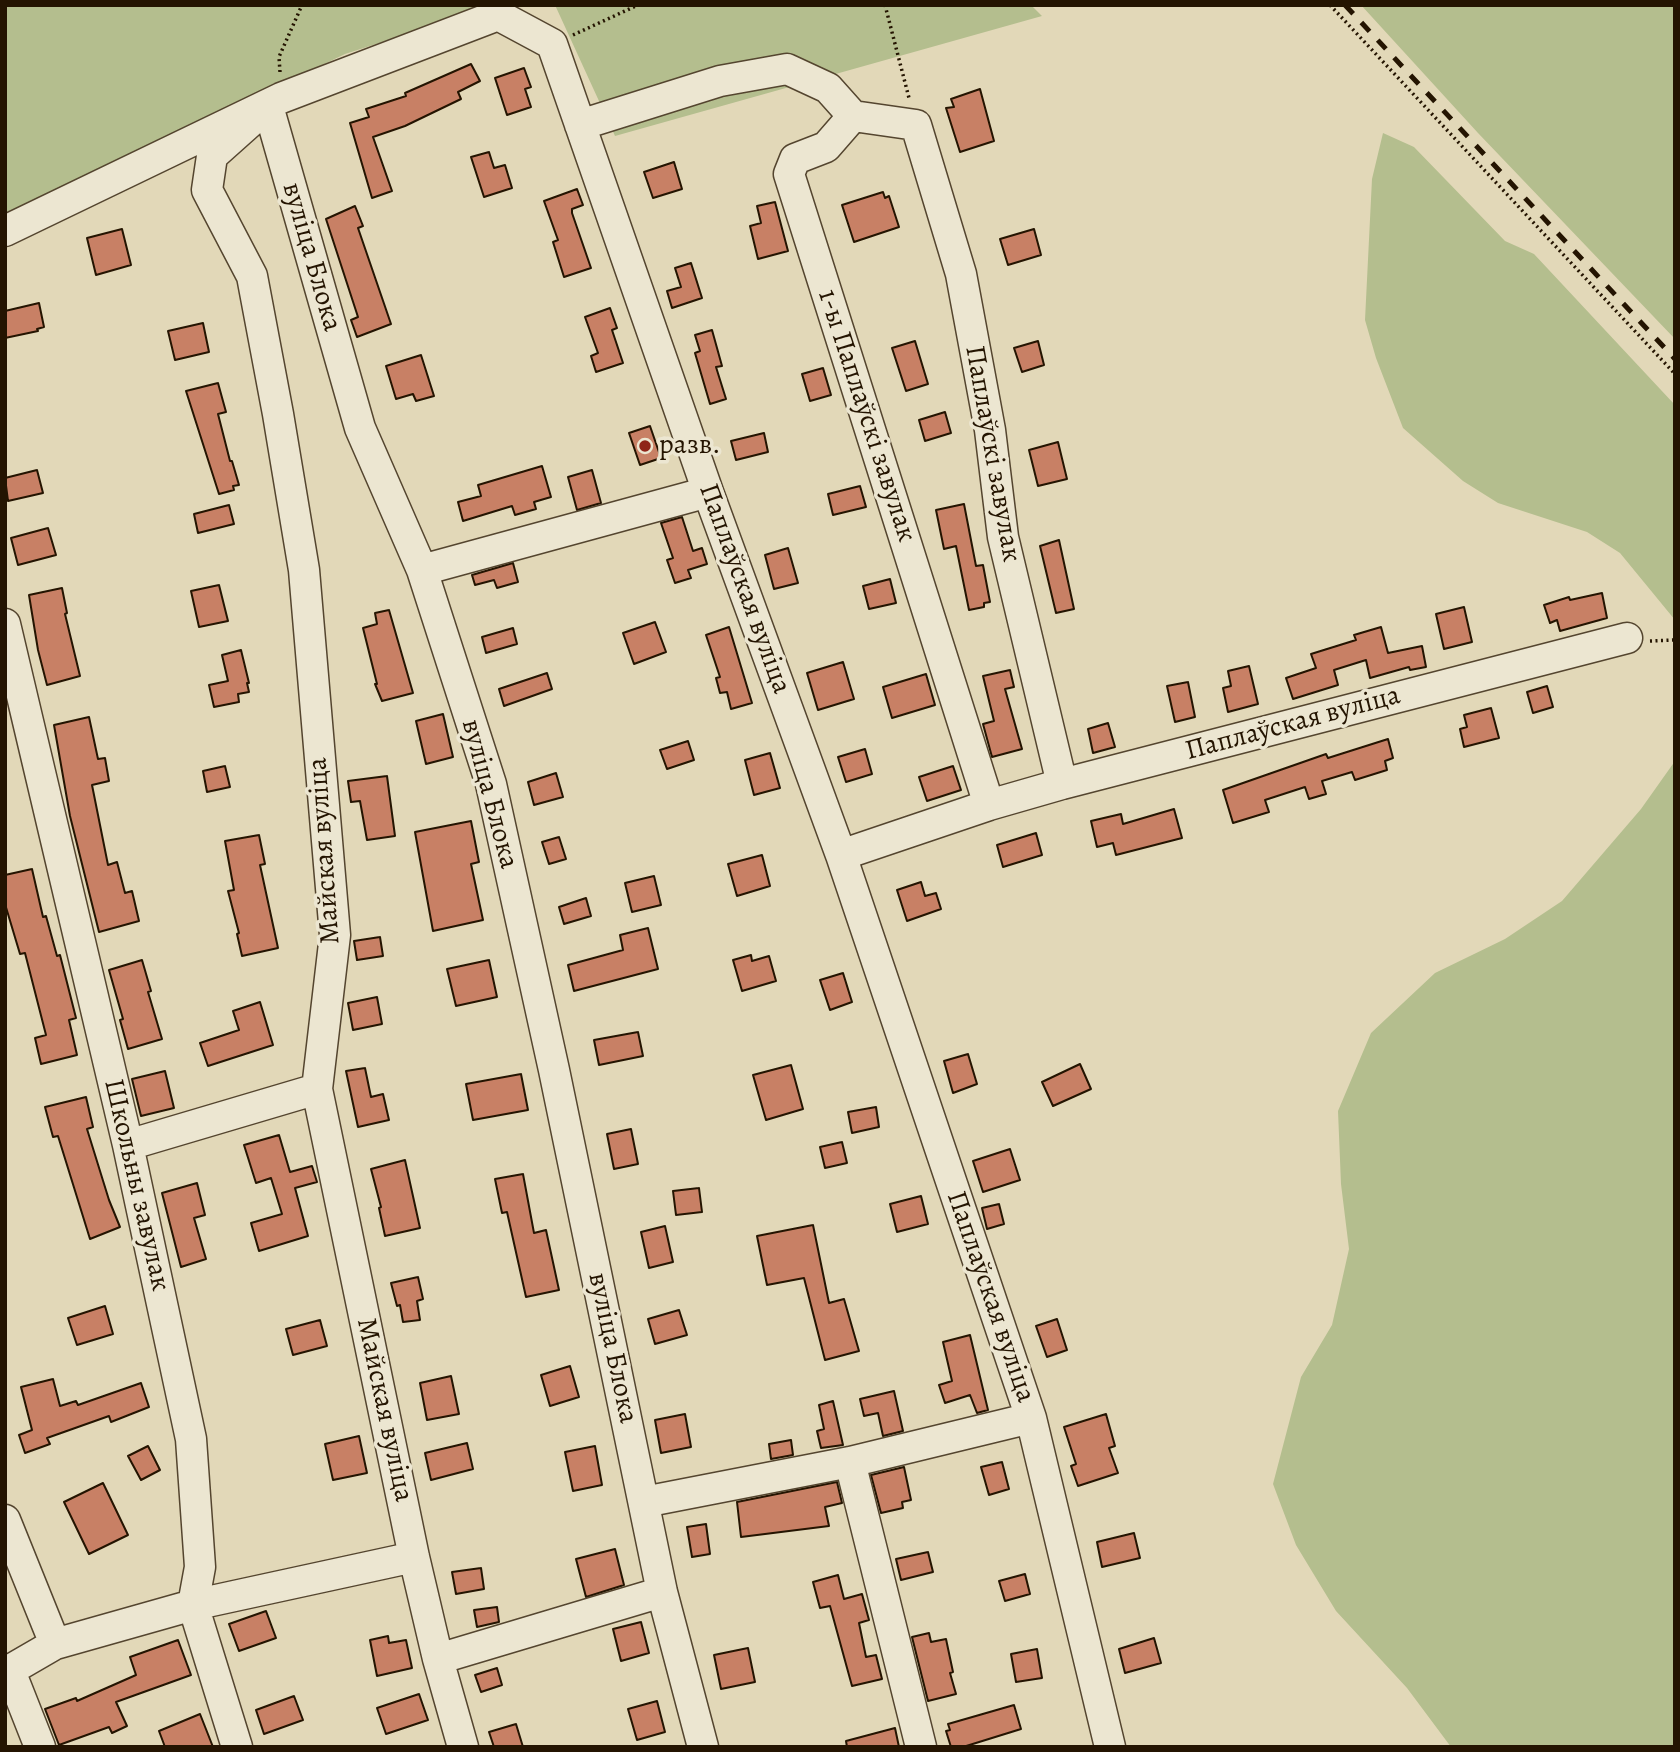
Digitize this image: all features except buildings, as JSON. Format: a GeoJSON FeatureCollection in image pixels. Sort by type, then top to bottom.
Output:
{"type":"FeatureCollection","features":[{"type":"Feature","properties":{"kind":"street"},"geometry":{"type":"LineString","coordinates":[[5,232],[274,102],[498,15],[552,44]]}},
{"type":"Feature","properties":{"kind":"street","name":"Паплаўская вуліца"},"geometry":{"type":"LineString","coordinates":[[552,44],[708,492],[841,855],[1031,1418],[1110,1747]]}},
{"type":"Feature","properties":{"kind":"street"},"geometry":{"type":"LineString","coordinates":[[580,125],[720,81],[787,69],[828,88],[853,116],[916,125]]}},
{"type":"Feature","properties":{"kind":"street","name":"вуліца Блока"},"geometry":{"type":"LineString","coordinates":[[274,102],[360,428],[422,570],[491,784],[554,1070],[662,1592],[703,1747]]}},
{"type":"Feature","properties":{"kind":"street","name":"Майская вуліца"},"geometry":{"type":"LineString","coordinates":[[274,102],[212,156],[208,190],[252,276],[304,570],[335,935],[317,1088],[415,1557],[438,1659],[463,1747]]}},
{"type":"Feature","properties":{"kind":"street","name":"1-ы Паплаўскі завулак"},"geometry":{"type":"LineString","coordinates":[[853,116],[827,147],[795,159],[789,174],[989,805]]}},
{"type":"Feature","properties":{"kind":"street","name":"Паплаўскі завулак"},"geometry":{"type":"LineString","coordinates":[[916,125],[961,274],[990,430],[1003,537],[1062,784]]}},
{"type":"Feature","properties":{"kind":"street"},"geometry":{"type":"LineString","coordinates":[[422,570],[708,492]]}},
{"type":"Feature","properties":{"kind":"street","name":"Школьны завулак"},"geometry":{"type":"LineString","coordinates":[[5,624],[128,1145],[191,1438],[200,1567],[193,1605],[237,1747]]}},
{"type":"Feature","properties":{"kind":"street","name":"Паплаўская вуліца"},"geometry":{"type":"LineString","coordinates":[[841,855],[989,805],[1062,784],[1627,638]]}},
{"type":"Feature","properties":{"kind":"street"},"geometry":{"type":"LineString","coordinates":[[128,1145],[317,1088]]}},
{"type":"Feature","properties":{"kind":"street"},"geometry":{"type":"LineString","coordinates":[[644,1502],[850,1462],[1031,1418]]}},
{"type":"Feature","properties":{"kind":"street"},"geometry":{"type":"LineString","coordinates":[[850,1462],[921,1747]]}},
{"type":"Feature","properties":{"kind":"street"},"geometry":{"type":"LineString","coordinates":[[5,1520],[55,1644]]}},
{"type":"Feature","properties":{"kind":"street"},"geometry":{"type":"LineString","coordinates":[[40,1747],[8,1672],[55,1644],[193,1605],[415,1557]]}},
{"type":"Feature","properties":{"kind":"street"},"geometry":{"type":"LineString","coordinates":[[438,1659],[662,1592]]}},
{"type":"Feature","properties":{"kind":"path"},"geometry":{"type":"LineString","coordinates":[[274,102],[279,57],[302,5]]}},
{"type":"Feature","properties":{"kind":"path"},"geometry":{"type":"LineString","coordinates":[[552,44],[608,21],[638,5]]}},
{"type":"Feature","properties":{"kind":"path"},"geometry":{"type":"LineString","coordinates":[[885,5],[916,125]]}},
{"type":"Feature","properties":{"kind":"path"},"geometry":{"type":"LineString","coordinates":[[1330,5],[1675,374]]}},
{"type":"Feature","properties":{"kind":"green space"},"geometry":{"type":"Polygon","coordinates":[[[5,5],[497,5],[345,54],[5,218],[5,5]]]}},
{"type":"Feature","properties":{"kind":"green space"},"geometry":{"type":"Polygon","coordinates":[[[555,5],[1031,5],[1042,16],[615,136],[555,5]]]}},
{"type":"Feature","properties":{"kind":"green space"},"geometry":{"type":"Polygon","coordinates":[[[1361,5],[1675,5],[1675,339],[1478,133],[1361,5]]]}},
{"type":"Feature","properties":{"kind":"green space"},"geometry":{"type":"Polygon","coordinates":[[[1383,133],[1414,147],[1505,241],[1534,254],[1675,405],[1675,620],[1620,553],[1587,532],[1498,503],[1463,481],[1403,428],[1376,358],[1365,320],[1372,179],[1383,133]]]}},
{"type":"Feature","properties":{"kind":"green space"},"geometry":{"type":"Polygon","coordinates":[[[1675,761],[1675,1747],[1451,1747],[1407,1688],[1336,1611],[1296,1545],[1273,1484],[1301,1377],[1332,1325],[1349,1249],[1341,1184],[1338,1111],[1371,1033],[1435,973],[1505,939],[1562,901],[1641,809],[1675,761]]]}},
{"type":"Feature","properties":{"kind":"railway"},"geometry":{"type":"LineString","coordinates":[[1345,5],[1675,359]]}},
{"type":"Feature","properties":{"kind":"place","name":"разв."},"geometry":{"type":"Point","coordinates":[645,446]}}]}
